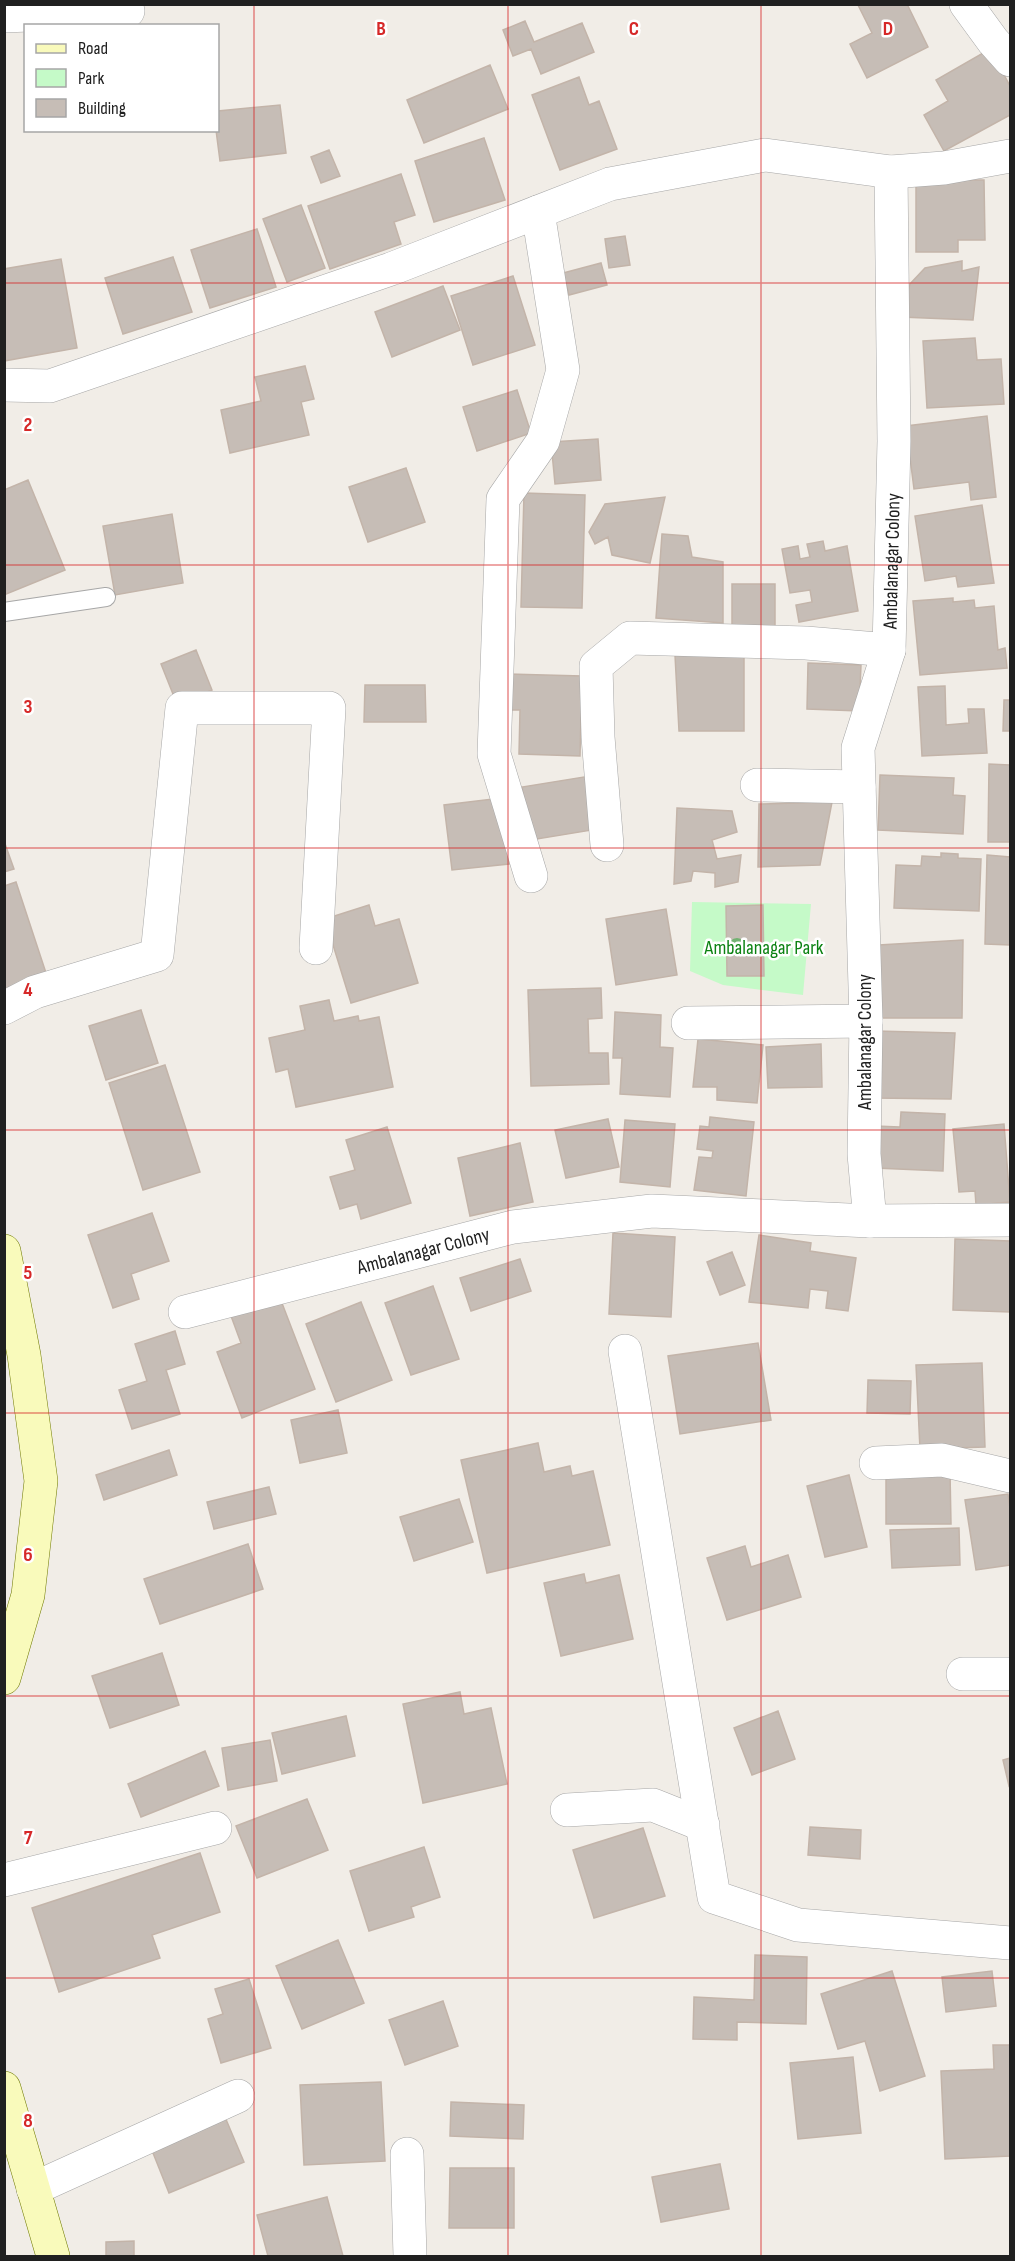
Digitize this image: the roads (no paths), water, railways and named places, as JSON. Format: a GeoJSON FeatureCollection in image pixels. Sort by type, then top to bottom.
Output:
{"type":"FeatureCollection","features":[{"type":"Feature","properties":{"kind":"main road"},"geometry":{"type":"LineString","coordinates":[[4,1251],[24,1354],[41,1481],[28,1595],[4,1678]]}},
{"type":"Feature","properties":{"kind":"main road"},"geometry":{"type":"LineString","coordinates":[[4,2088],[53,2256]]}},
{"type":"Feature","properties":{"kind":"street"},"geometry":{"type":"LineString","coordinates":[[966,4],[993,41],[1011,60]]}},
{"type":"Feature","properties":{"kind":"street"},"geometry":{"type":"LineString","coordinates":[[4,16],[128,11]]}},
{"type":"Feature","properties":{"kind":"street"},"geometry":{"type":"LineString","coordinates":[[4,385],[50,386],[391,269],[610,184],[765,155],[891,172],[944,168],[1011,156]]}},
{"type":"Feature","properties":{"kind":"street","name":"Ambalanagar Colony"},"geometry":{"type":"LineString","coordinates":[[185,1312],[513,1227],[652,1211],[870,1221],[864,1154],[866,1021],[858,748],[889,650],[894,441],[891,172]]}},
{"type":"Feature","properties":{"kind":"street"},"geometry":{"type":"LineString","coordinates":[[531,876],[494,754],[503,499],[543,441],[563,370],[538,212]]}},
{"type":"Feature","properties":{"kind":"street"},"geometry":{"type":"LineString","coordinates":[[607,845],[598,737],[596,666],[630,638],[806,643],[889,650]]}},
{"type":"Feature","properties":{"kind":"street"},"geometry":{"type":"LineString","coordinates":[[4,1008],[36,992],[157,955],[182,708],[329,708],[316,948]]}},
{"type":"Feature","properties":{"kind":"street"},"geometry":{"type":"LineString","coordinates":[[757,785],[859,787]]}},
{"type":"Feature","properties":{"kind":"street"},"geometry":{"type":"LineString","coordinates":[[688,1023],[866,1021]]}},
{"type":"Feature","properties":{"kind":"street"},"geometry":{"type":"LineString","coordinates":[[870,1221],[1011,1220]]}},
{"type":"Feature","properties":{"kind":"street"},"geometry":{"type":"LineString","coordinates":[[625,1351],[714,1897],[798,1925],[1011,1943]]}},
{"type":"Feature","properties":{"kind":"street"},"geometry":{"type":"LineString","coordinates":[[876,1463],[942,1460],[1011,1476]]}},
{"type":"Feature","properties":{"kind":"street"},"geometry":{"type":"LineString","coordinates":[[963,1674],[1011,1674]]}},
{"type":"Feature","properties":{"kind":"street"},"geometry":{"type":"LineString","coordinates":[[567,1810],[653,1805],[702,1825]]}},
{"type":"Feature","properties":{"kind":"street"},"geometry":{"type":"LineString","coordinates":[[4,1880],[215,1828]]}},
{"type":"Feature","properties":{"kind":"street"},"geometry":{"type":"LineString","coordinates":[[33,2189],[238,2096]]}},
{"type":"Feature","properties":{"kind":"street"},"geometry":{"type":"LineString","coordinates":[[407,2154],[410,2256]]}},
{"type":"Feature","properties":{"kind":"lane"},"geometry":{"type":"LineString","coordinates":[[4,612],[106,597]]}},
{"type":"Feature","properties":{"kind":"park label","name":"Ambalanagar Park"},"geometry":{"type":"Point","coordinates":[764,947]}}]}
